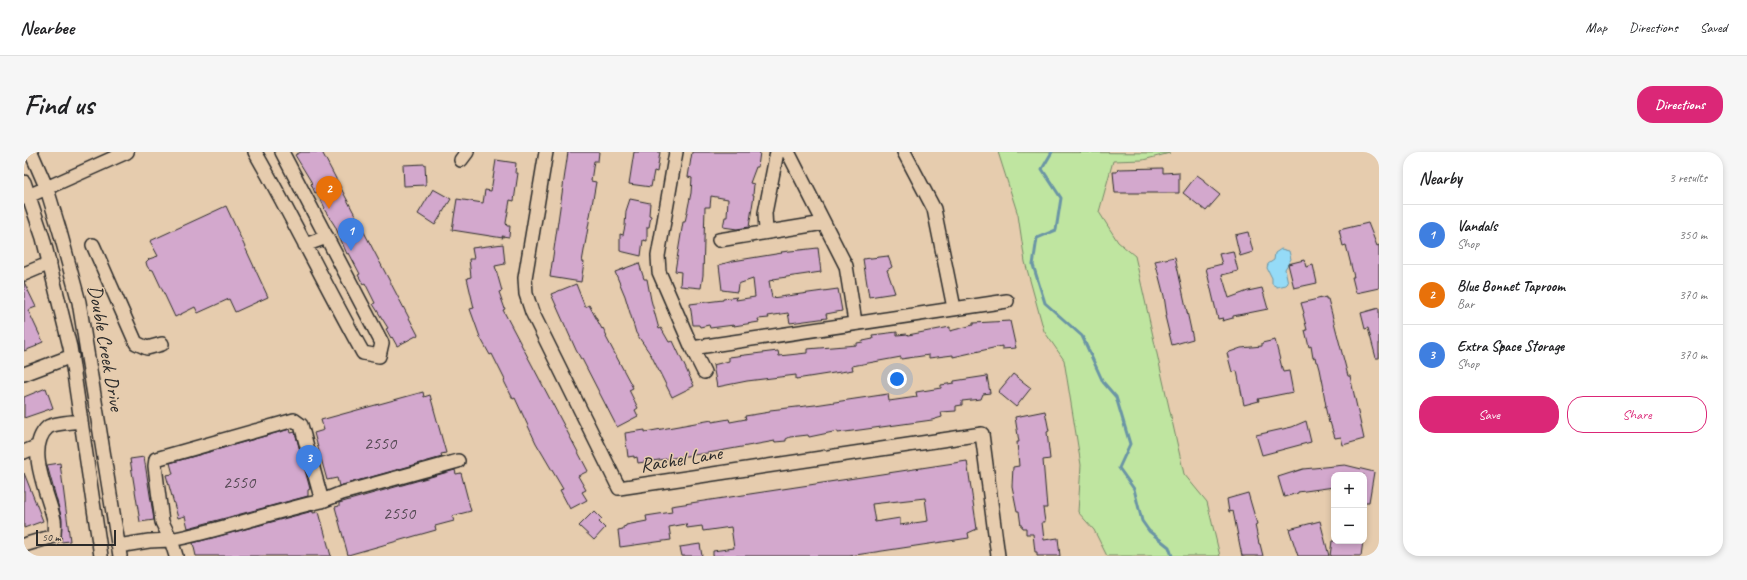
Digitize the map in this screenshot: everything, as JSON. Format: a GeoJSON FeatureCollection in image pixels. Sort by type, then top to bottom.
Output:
{"type":"FeatureCollection","features":[{"type":"Feature","properties":{"kind":"street","name":"Double Creek Drive"},"geometry":{"type":"LineString","coordinates":[[32,152],[60,232],[79,302],[119,551]]}},
{"type":"Feature","properties":{"kind":"street"},"geometry":{"type":"LineString","coordinates":[[26,197],[127,152]]}},
{"type":"Feature","properties":{"kind":"street"},"geometry":{"type":"LineString","coordinates":[[255,152],[332,298],[363,353],[379,356],[382,342],[282,152]]}},
{"type":"Feature","properties":{"kind":"street","name":"Rachel Lane"},"geometry":{"type":"LineString","coordinates":[[546,152],[525,278],[526,294],[532,312],[619,488],[982,434],[998,556]]}},
{"type":"Feature","properties":{"kind":"street"},"geometry":{"type":"LineString","coordinates":[[676,152],[658,256],[659,272],[704,372]]}},
{"type":"Feature","properties":{"kind":"street"},"geometry":{"type":"LineString","coordinates":[[766,232],[765,213],[777,152]]}},
{"type":"Feature","properties":{"kind":"street"},"geometry":{"type":"LineString","coordinates":[[788,152],[846,266],[855,322]]}},
{"type":"Feature","properties":{"kind":"street"},"geometry":{"type":"LineString","coordinates":[[904,152],[934,209],[954,308]]}},
{"type":"Feature","properties":{"kind":"street","name":"Double Creek Drive"},"geometry":{"type":"LineString","coordinates":[[24,182],[26,197],[50,263],[72,356],[101,556]]}},
{"type":"Feature","properties":{"kind":"street"},"geometry":{"type":"LineString","coordinates":[[719,240],[824,223]]}},
{"type":"Feature","properties":{"kind":"street"},"geometry":{"type":"LineString","coordinates":[[305,245],[327,237]]}},
{"type":"Feature","properties":{"kind":"street"},"geometry":{"type":"LineString","coordinates":[[93,245],[136,343],[147,348],[162,344]]}},
{"type":"Feature","properties":{"kind":"street"},"geometry":{"type":"LineString","coordinates":[[24,274],[50,263]]}},
{"type":"Feature","properties":{"kind":"street"},"geometry":{"type":"LineString","coordinates":[[692,348],[855,322],[1007,301]]}},
{"type":"Feature","properties":{"kind":"street"},"geometry":{"type":"LineString","coordinates":[[24,374],[72,356]]}},
{"type":"Feature","properties":{"kind":"street"},"geometry":{"type":"LineString","coordinates":[[176,556],[171,540],[162,522],[155,466],[156,459],[294,420],[301,425],[322,501]]}},
{"type":"Feature","properties":{"kind":"street"},"geometry":{"type":"LineString","coordinates":[[24,545],[54,536],[54,521],[38,472],[38,446],[41,436],[49,426],[81,421]]}},
{"type":"Feature","properties":{"kind":"street"},"geometry":{"type":"LineString","coordinates":[[24,452],[38,446]]}},
{"type":"Feature","properties":{"kind":"street"},"geometry":{"type":"LineString","coordinates":[[119,551],[148,541],[171,540],[287,508],[322,501],[342,493],[458,461]]}},
{"type":"Feature","properties":{"kind":"green space"},"geometry":{"type":"Polygon","coordinates":[[[998,152],[1170,153],[1143,160],[1113,161],[1099,212],[1118,242],[1135,256],[1184,474],[1207,502],[1220,556],[1107,556],[1094,530],[1078,512],[1081,465],[1064,360],[1044,331],[1025,262],[1018,215],[998,152]]]}},
{"type":"Feature","properties":{"kind":"water"},"geometry":{"type":"Polygon","coordinates":[[[1281,249],[1289,251],[1291,259],[1285,269],[1288,283],[1277,287],[1272,284],[1272,278],[1267,268],[1268,264],[1274,260],[1275,253],[1281,249]]]}},
{"type":"Feature","properties":{"kind":"building"},"geometry":{"type":"Polygon","coordinates":[[[301,152],[322,152],[418,335],[397,346],[392,337],[391,338],[386,329],[388,328],[373,304],[375,303],[365,283],[363,284],[358,275],[360,274],[349,253],[347,254],[335,226],[324,209],[325,208],[317,192],[315,193],[311,184],[312,183],[295,155],[301,152]]]}},
{"type":"Feature","properties":{"kind":"building"},"geometry":{"type":"Polygon","coordinates":[[[568,152],[599,152],[598,161],[594,161],[591,181],[596,182],[582,262],[584,262],[581,282],[550,277],[568,152]]]}},
{"type":"Feature","properties":{"kind":"building"},"geometry":{"type":"Polygon","coordinates":[[[634,152],[660,152],[657,172],[654,171],[651,187],[629,184],[634,152]]]}},
{"type":"Feature","properties":{"kind":"building"},"geometry":{"type":"Polygon","coordinates":[[[692,152],[760,152],[758,167],[756,167],[750,183],[754,184],[754,195],[749,227],[737,229],[723,227],[725,217],[727,217],[728,199],[711,196],[710,207],[705,207],[703,275],[701,288],[680,286],[681,272],[675,271],[683,222],[685,222],[691,193],[692,178],[688,177],[692,152]]]}},
{"type":"Feature","properties":{"kind":"building"},"geometry":{"type":"Polygon","coordinates":[[[496,160],[516,163],[515,173],[518,173],[514,201],[510,200],[506,223],[507,226],[510,226],[509,237],[502,236],[503,238],[452,230],[457,199],[483,203],[485,190],[491,191],[496,160]]]}},
{"type":"Feature","properties":{"kind":"building"},"geometry":{"type":"Polygon","coordinates":[[[425,164],[426,185],[404,186],[403,165],[425,164]]]}},
{"type":"Feature","properties":{"kind":"building"},"geometry":{"type":"Polygon","coordinates":[[[1163,168],[1163,173],[1179,172],[1179,193],[1115,193],[1113,172],[1117,172],[1118,169],[1163,168]]]}},
{"type":"Feature","properties":{"kind":"building"},"geometry":{"type":"Polygon","coordinates":[[[1197,175],[1220,195],[1206,211],[1183,193],[1197,175]]]}},
{"type":"Feature","properties":{"kind":"building"},"geometry":{"type":"Polygon","coordinates":[[[433,189],[451,199],[435,225],[418,214],[433,189]]]}},
{"type":"Feature","properties":{"kind":"building"},"geometry":{"type":"Polygon","coordinates":[[[630,199],[650,203],[649,215],[651,216],[649,227],[647,227],[647,241],[643,240],[641,256],[620,251],[620,234],[623,235],[626,211],[630,199]]]}},
{"type":"Feature","properties":{"kind":"building"},"geometry":{"type":"Polygon","coordinates":[[[226,206],[268,297],[235,312],[229,299],[198,313],[195,307],[175,317],[153,270],[149,269],[147,266],[146,262],[149,259],[158,256],[150,241],[226,206]]]}},
{"type":"Feature","properties":{"kind":"building"},"geometry":{"type":"Polygon","coordinates":[[[1368,223],[1377,246],[1379,245],[1379,288],[1356,293],[1352,277],[1354,277],[1346,245],[1343,246],[1339,230],[1368,223]]]}},
{"type":"Feature","properties":{"kind":"building"},"geometry":{"type":"Polygon","coordinates":[[[1248,232],[1253,252],[1240,256],[1235,235],[1248,232]]]}},
{"type":"Feature","properties":{"kind":"building"},"geometry":{"type":"Polygon","coordinates":[[[503,244],[505,264],[495,266],[502,291],[499,292],[505,309],[503,310],[588,471],[578,476],[586,490],[582,492],[587,500],[570,509],[560,490],[563,489],[536,443],[515,398],[513,399],[504,381],[505,380],[492,354],[490,355],[480,337],[470,309],[474,308],[467,278],[471,277],[469,259],[474,259],[472,248],[503,244]]]}},
{"type":"Feature","properties":{"kind":"building"},"geometry":{"type":"Polygon","coordinates":[[[818,248],[821,272],[773,279],[774,280],[769,281],[772,298],[838,289],[842,311],[826,314],[827,318],[790,323],[788,313],[758,319],[759,322],[734,326],[710,328],[709,325],[700,327],[699,325],[693,325],[690,304],[737,297],[736,300],[755,297],[753,279],[738,284],[737,292],[722,290],[719,265],[733,261],[782,253],[781,252],[818,248]]]}},
{"type":"Feature","properties":{"kind":"building"},"geometry":{"type":"Polygon","coordinates":[[[1233,251],[1238,271],[1222,275],[1229,298],[1262,288],[1268,309],[1233,316],[1233,318],[1222,321],[1223,318],[1218,319],[1206,268],[1222,264],[1219,254],[1233,251]]]}},
{"type":"Feature","properties":{"kind":"building"},"geometry":{"type":"Polygon","coordinates":[[[888,256],[892,267],[887,270],[895,293],[869,297],[863,259],[888,256]]]}},
{"type":"Feature","properties":{"kind":"building"},"geometry":{"type":"Polygon","coordinates":[[[1175,257],[1193,339],[1172,345],[1165,316],[1167,316],[1164,296],[1155,261],[1175,257]]]}},
{"type":"Feature","properties":{"kind":"building"},"geometry":{"type":"Polygon","coordinates":[[[1304,260],[1306,267],[1313,265],[1317,283],[1294,288],[1288,264],[1304,260]]]}},
{"type":"Feature","properties":{"kind":"building"},"geometry":{"type":"Polygon","coordinates":[[[639,263],[644,279],[647,279],[659,329],[661,328],[669,342],[673,341],[694,386],[672,397],[651,355],[636,333],[625,296],[615,272],[639,263]]]}},
{"type":"Feature","properties":{"kind":"building"},"geometry":{"type":"Polygon","coordinates":[[[24,282],[36,307],[28,310],[43,342],[24,351],[24,282]]]}},
{"type":"Feature","properties":{"kind":"building"},"geometry":{"type":"Polygon","coordinates":[[[576,284],[585,307],[589,305],[602,329],[603,328],[607,336],[606,337],[633,388],[629,390],[638,408],[635,410],[638,416],[617,427],[576,350],[551,294],[576,284]]]}},
{"type":"Feature","properties":{"kind":"building"},"geometry":{"type":"Polygon","coordinates":[[[1326,297],[1326,299],[1328,299],[1348,376],[1350,376],[1364,439],[1343,445],[1341,437],[1335,438],[1330,422],[1329,423],[1320,369],[1315,357],[1313,358],[1311,346],[1309,347],[1301,303],[1326,297]]]}},
{"type":"Feature","properties":{"kind":"building"},"geometry":{"type":"Polygon","coordinates":[[[1379,308],[1379,358],[1376,358],[1368,328],[1365,329],[1361,313],[1379,308]]]}},
{"type":"Feature","properties":{"kind":"building"},"geometry":{"type":"Polygon","coordinates":[[[1010,321],[1016,348],[1002,349],[1002,346],[953,357],[953,355],[929,358],[929,355],[901,359],[901,357],[852,366],[853,370],[796,379],[796,375],[747,381],[717,387],[713,365],[729,361],[729,357],[778,351],[779,356],[807,353],[807,349],[857,345],[857,343],[873,339],[872,335],[897,332],[897,335],[908,335],[950,327],[950,331],[973,325],[973,323],[1010,321]]]}},
{"type":"Feature","properties":{"kind":"building"},"geometry":{"type":"Polygon","coordinates":[[[1275,340],[1283,372],[1289,371],[1293,392],[1258,399],[1259,401],[1244,405],[1237,371],[1232,372],[1227,353],[1241,348],[1262,346],[1262,343],[1275,340]]]}},
{"type":"Feature","properties":{"kind":"building"},"geometry":{"type":"Polygon","coordinates":[[[1013,374],[1031,388],[1016,407],[998,392],[1013,374]]]}},
{"type":"Feature","properties":{"kind":"building"},"geometry":{"type":"Polygon","coordinates":[[[987,376],[990,393],[983,394],[981,399],[962,401],[962,405],[956,406],[956,411],[941,412],[942,417],[932,420],[838,433],[838,431],[809,437],[808,435],[790,437],[786,439],[786,441],[775,441],[638,463],[637,457],[628,457],[625,433],[645,430],[645,432],[712,420],[712,422],[729,419],[730,422],[746,419],[745,416],[770,412],[770,410],[888,394],[889,401],[917,397],[916,392],[941,388],[941,385],[954,383],[954,381],[987,376]]]}},
{"type":"Feature","properties":{"kind":"building"},"geometry":{"type":"Polygon","coordinates":[[[46,388],[53,408],[24,418],[24,397],[46,388]]]}},
{"type":"Feature","properties":{"kind":"building"},"geometry":{"type":"Polygon","coordinates":[[[423,392],[424,397],[430,395],[446,453],[441,454],[442,457],[339,486],[337,478],[327,480],[314,433],[324,430],[321,420],[423,392]]]}},
{"type":"Feature","properties":{"kind":"building"},"geometry":{"type":"Polygon","coordinates":[[[1045,411],[1049,431],[1047,432],[1050,459],[1043,460],[1047,508],[1043,508],[1045,522],[1042,522],[1044,540],[1058,538],[1060,556],[1037,556],[1037,552],[1035,552],[1033,534],[1026,534],[1026,528],[1021,526],[1019,511],[1017,511],[1012,486],[1013,467],[1019,466],[1017,442],[1019,442],[1015,417],[1045,411]]]}},
{"type":"Feature","properties":{"kind":"building"},"geometry":{"type":"Polygon","coordinates":[[[1306,421],[1311,442],[1262,455],[1256,435],[1292,427],[1306,421]]]}},
{"type":"Feature","properties":{"kind":"building"},"geometry":{"type":"Polygon","coordinates":[[[290,429],[291,433],[295,432],[310,489],[308,490],[308,496],[188,528],[185,516],[178,518],[166,475],[173,474],[170,463],[290,429]]]}},
{"type":"Feature","properties":{"kind":"building"},"geometry":{"type":"Polygon","coordinates":[[[144,457],[154,520],[140,522],[130,459],[144,457]]]}},
{"type":"Feature","properties":{"kind":"building"},"geometry":{"type":"Polygon","coordinates":[[[967,461],[977,529],[968,533],[969,538],[849,556],[713,556],[713,551],[734,548],[731,527],[703,531],[702,526],[687,528],[686,524],[669,527],[671,540],[620,547],[618,530],[623,529],[626,525],[647,521],[646,516],[672,512],[671,506],[967,461]],[[925,498],[872,504],[875,522],[900,518],[900,525],[928,521],[925,498]]]}},
{"type":"Feature","properties":{"kind":"building"},"geometry":{"type":"Polygon","coordinates":[[[60,463],[70,541],[61,542],[62,519],[47,465],[60,463]]]}},
{"type":"Feature","properties":{"kind":"building"},"geometry":{"type":"Polygon","coordinates":[[[1345,465],[1374,472],[1369,502],[1367,502],[1367,472],[1331,472],[1331,487],[1298,492],[1284,497],[1278,477],[1303,469],[1345,465]]]}},
{"type":"Feature","properties":{"kind":"building"},"geometry":{"type":"Polygon","coordinates":[[[455,470],[456,474],[461,473],[471,511],[452,516],[454,521],[435,526],[436,530],[348,555],[335,507],[339,506],[339,503],[455,470]]]}},
{"type":"Feature","properties":{"kind":"building"},"geometry":{"type":"Polygon","coordinates":[[[24,473],[43,521],[24,528],[24,473]]]}},
{"type":"Feature","properties":{"kind":"building"},"geometry":{"type":"Polygon","coordinates":[[[1248,493],[1257,524],[1255,525],[1263,556],[1242,556],[1233,511],[1229,512],[1227,499],[1248,493]]]}},
{"type":"Feature","properties":{"kind":"building"},"geometry":{"type":"Polygon","coordinates":[[[313,511],[313,513],[319,512],[331,556],[196,556],[193,543],[313,511]]]}},
{"type":"Feature","properties":{"kind":"building"},"geometry":{"type":"Polygon","coordinates":[[[594,511],[602,519],[599,522],[605,528],[594,540],[579,526],[594,511]]]}},
{"type":"Feature","properties":{"kind":"building"},"geometry":{"type":"Polygon","coordinates":[[[1320,521],[1329,556],[1298,556],[1289,529],[1320,521]]]}},
{"type":"Feature","properties":{"kind":"building"},"geometry":{"type":"Polygon","coordinates":[[[700,544],[702,556],[682,556],[680,547],[700,544]]]}},
{"type":"Feature","properties":{"kind":"building"},"geometry":{"type":"Polygon","coordinates":[[[1332,544],[1363,544],[1361,556],[1330,556],[1332,544]]]}},
{"type":"Feature","properties":{"kind":"waterway"},"geometry":{"type":"LineString","coordinates":[[1052,152],[1042,169],[1061,198],[1056,230],[1037,238],[1033,265],[1045,303],[1082,336],[1103,382],[1116,397],[1130,444],[1119,468],[1134,489],[1142,521],[1149,531],[1169,547],[1172,556]]}},
{"type":"Feature","properties":{"kind":"place","name":"Blue Bonnet Taproom"},"geometry":{"type":"Point","coordinates":[329,209]}},
{"type":"Feature","properties":{"kind":"place","name":"Vandals"},"geometry":{"type":"Point","coordinates":[351,251]}},
{"type":"Feature","properties":{"kind":"place","name":"Extra Space Storage"},"geometry":{"type":"Point","coordinates":[309,478]}}]}
